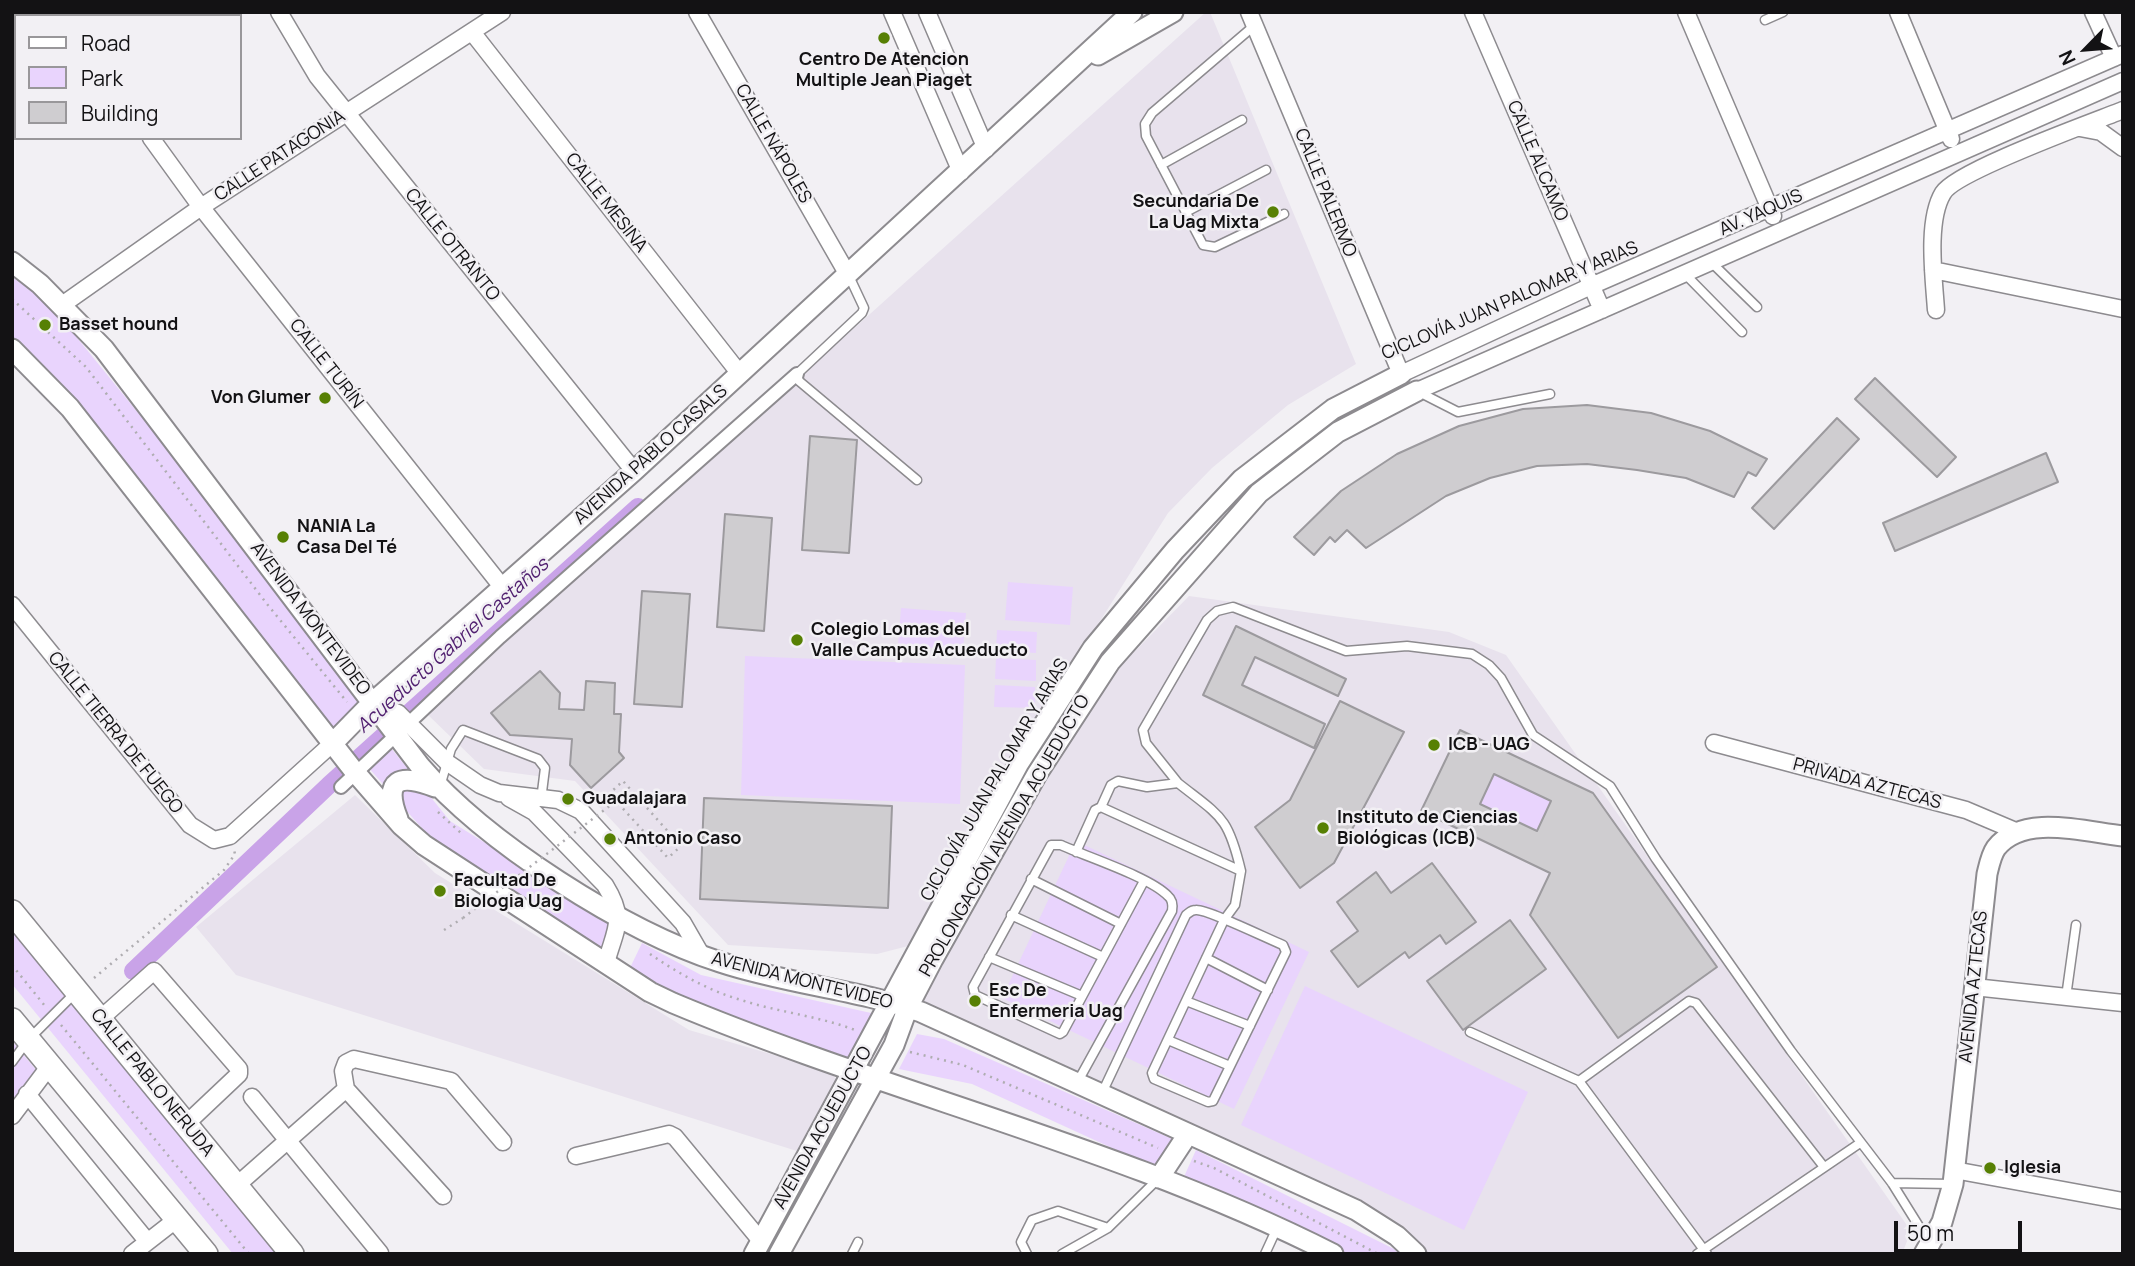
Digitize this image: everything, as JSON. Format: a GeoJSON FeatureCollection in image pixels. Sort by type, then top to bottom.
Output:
{"type":"FeatureCollection","features":[{"type":"Feature","properties":{"kind":"main road","name":"CALLE PABLO NERUDA"},"geometry":{"type":"LineString","coordinates":[[12,912],[292,1254]]}},
{"type":"Feature","properties":{"kind":"main road"},"geometry":{"type":"LineString","coordinates":[[12,1020],[206,1254]]}},
{"type":"Feature","properties":{"kind":"street","name":"CALLE OTRANTO"},"geometry":{"type":"LineString","coordinates":[[279,12],[299,49],[347,114],[634,471]]}},
{"type":"Feature","properties":{"kind":"street","name":"CALLE PATAGONIA"},"geometry":{"type":"LineString","coordinates":[[62,306],[201,207],[502,12]]}},
{"type":"Feature","properties":{"kind":"street","name":"CALLE NÁPOLES"},"geometry":{"type":"LineString","coordinates":[[697,12],[848,275]]}},
{"type":"Feature","properties":{"kind":"street"},"geometry":{"type":"LineString","coordinates":[[892,12],[961,172]]}},
{"type":"Feature","properties":{"kind":"street"},"geometry":{"type":"LineString","coordinates":[[928,12],[986,149]]}},
{"type":"Feature","properties":{"kind":"street","name":"AVENIDA PABLO CASALS"},"geometry":{"type":"LineString","coordinates":[[230,836],[334,742],[373,702],[634,471],[1132,12]]}},
{"type":"Feature","properties":{"kind":"street","name":"AVENIDA PABLO CASALS"},"geometry":{"type":"LineString","coordinates":[[1115,27],[1173,12]]}},
{"type":"Feature","properties":{"kind":"street","name":"CALLE ALCAMO"},"geometry":{"type":"LineString","coordinates":[[1473,12],[1602,310]]}},
{"type":"Feature","properties":{"kind":"street"},"geometry":{"type":"LineString","coordinates":[[1686,12],[1779,231]]}},
{"type":"Feature","properties":{"kind":"street"},"geometry":{"type":"LineString","coordinates":[[1898,12],[1957,153]]}},
{"type":"Feature","properties":{"kind":"street"},"geometry":{"type":"LineString","coordinates":[[2094,12],[2118,56]]}},
{"type":"Feature","properties":{"kind":"street","name":"CALLE PALERMO"},"geometry":{"type":"LineString","coordinates":[[1252,19],[1401,374]]}},
{"type":"Feature","properties":{"kind":"street","name":"CALLE MESINA"},"geometry":{"type":"LineString","coordinates":[[472,32],[740,374]]}},
{"type":"Feature","properties":{"kind":"street","name":"AV. YAQUIS"},"geometry":{"type":"LineString","coordinates":[[1401,374],[1591,286],[2118,56]]}},
{"type":"Feature","properties":{"kind":"street","name":"AV. YAQUIS"},"geometry":{"type":"LineString","coordinates":[[1417,391],[2123,81]]}},
{"type":"Feature","properties":{"kind":"street"},"geometry":{"type":"LineString","coordinates":[[1936,310],[1933,270],[1935,214],[1948,186],[1972,173],[2123,110]]}},
{"type":"Feature","properties":{"kind":"street"},"geometry":{"type":"LineString","coordinates":[[2080,128],[2101,132],[2123,148]]}},
{"type":"Feature","properties":{"kind":"street","name":"CALLE TURÍN"},"geometry":{"type":"LineString","coordinates":[[152,140],[201,207],[503,588]]}},
{"type":"Feature","properties":{"kind":"street","name":"AVENIDA MONTEVIDEO"},"geometry":{"type":"LineString","coordinates":[[12,262],[62,306],[104,349],[373,702],[402,729],[439,788],[466,815],[499,840],[561,882],[620,916],[702,956],[899,1004],[1356,1210],[1397,1236],[1416,1254]]}},
{"type":"Feature","properties":{"kind":"street"},"geometry":{"type":"LineString","coordinates":[[1933,270],[2123,309]]}},
{"type":"Feature","properties":{"kind":"street"},"geometry":{"type":"LineString","coordinates":[[12,349],[70,408],[356,773],[401,825],[424,845],[606,963],[673,1003],[1159,1178],[1278,1226],[1333,1254]]}},
{"type":"Feature","properties":{"kind":"street"},"geometry":{"type":"LineString","coordinates":[[341,787],[797,374]]}},
{"type":"Feature","properties":{"kind":"street","name":"PROLONGACIÓN AVENIDA ACUEDUCTO"},"geometry":{"type":"LineString","coordinates":[[899,1004],[1019,763],[1093,648],[1175,550],[1242,480],[1333,409],[1401,374]]}},
{"type":"Feature","properties":{"kind":"street","name":"PROLONGACIÓN AVENIDA ACUEDUCTO"},"geometry":{"type":"LineString","coordinates":[[899,1004],[1037,774],[1110,662],[1259,493],[1338,432],[1417,391]]}},
{"type":"Feature","properties":{"kind":"street","name":"CALLE TIERRA DE FUEGO"},"geometry":{"type":"LineString","coordinates":[[12,605],[190,825],[214,840],[230,836]]}},
{"type":"Feature","properties":{"kind":"street"},"geometry":{"type":"LineString","coordinates":[[1093,648],[1110,662]]}},
{"type":"Feature","properties":{"kind":"street"},"geometry":{"type":"LineString","coordinates":[[402,729],[448,763],[499,793],[538,805],[570,804],[585,816],[683,923],[702,956]]}},
{"type":"Feature","properties":{"kind":"street","name":"PRIVADA AZTECAS"},"geometry":{"type":"LineString","coordinates":[[1714,743],[1966,810],[2018,832]]}},
{"type":"Feature","properties":{"kind":"street"},"geometry":{"type":"LineString","coordinates":[[401,825],[392,801],[392,791],[397,783],[414,778],[439,788]]}},
{"type":"Feature","properties":{"kind":"street"},"geometry":{"type":"LineString","coordinates":[[538,805],[605,885],[620,916],[606,963]]}},
{"type":"Feature","properties":{"kind":"street"},"geometry":{"type":"LineString","coordinates":[[2018,832],[2050,829],[2123,836]]}},
{"type":"Feature","properties":{"kind":"street","name":"AVENIDA AZTECAS"},"geometry":{"type":"LineString","coordinates":[[1927,1249],[1948,1205],[1953,1177],[1987,874],[1994,850],[2018,832]]}},
{"type":"Feature","properties":{"kind":"street"},"geometry":{"type":"LineString","coordinates":[[99,1020],[155,971],[239,1069],[239,1074],[185,1125]]}},
{"type":"Feature","properties":{"kind":"street"},"geometry":{"type":"LineString","coordinates":[[1974,987],[2123,1003]]}},
{"type":"Feature","properties":{"kind":"street","name":"AVENIDA ACUEDUCTO"},"geometry":{"type":"LineString","coordinates":[[758,1247],[855,1070],[899,1004]]}},
{"type":"Feature","properties":{"kind":"street","name":"AVENIDA ACUEDUCTO"},"geometry":{"type":"LineString","coordinates":[[779,1254],[894,1045],[899,1004]]}},
{"type":"Feature","properties":{"kind":"street"},"geometry":{"type":"LineString","coordinates":[[443,1196],[346,1089],[343,1071],[346,1063],[354,1059],[451,1080],[503,1142]]}},
{"type":"Feature","properties":{"kind":"street"},"geometry":{"type":"LineString","coordinates":[[12,1116],[51,1064]]}},
{"type":"Feature","properties":{"kind":"street"},"geometry":{"type":"LineString","coordinates":[[236,1186],[346,1089]]}},
{"type":"Feature","properties":{"kind":"street"},"geometry":{"type":"LineString","coordinates":[[27,1094],[147,1241]]}},
{"type":"Feature","properties":{"kind":"street"},"geometry":{"type":"LineString","coordinates":[[252,1097],[380,1253]]}},
{"type":"Feature","properties":{"kind":"street"},"geometry":{"type":"LineString","coordinates":[[576,1156],[669,1134],[675,1137],[758,1247]]}},
{"type":"Feature","properties":{"kind":"street"},"geometry":{"type":"LineString","coordinates":[[1159,1178],[1188,1134]]}},
{"type":"Feature","properties":{"kind":"street"},"geometry":{"type":"LineString","coordinates":[[1953,1177],[2123,1201]]}},
{"type":"Feature","properties":{"kind":"street"},"geometry":{"type":"LineString","coordinates":[[785,1198],[803,1208]]}},
{"type":"Feature","properties":{"kind":"street"},"geometry":{"type":"LineString","coordinates":[[132,1254],[177,1219]]}},
{"type":"Feature","properties":{"kind":"lane"},"geometry":{"type":"LineString","coordinates":[[1765,20],[1783,12]]}},
{"type":"Feature","properties":{"kind":"lane"},"geometry":{"type":"LineString","coordinates":[[1252,19],[1152,113],[1145,124],[1146,136],[1203,245],[1209,248],[1284,214]]}},
{"type":"Feature","properties":{"kind":"lane"},"geometry":{"type":"LineString","coordinates":[[1161,165],[1242,120]]}},
{"type":"Feature","properties":{"kind":"lane"},"geometry":{"type":"LineString","coordinates":[[1186,212],[1266,170]]}},
{"type":"Feature","properties":{"kind":"lane"},"geometry":{"type":"LineString","coordinates":[[1712,263],[1757,307]]}},
{"type":"Feature","properties":{"kind":"lane"},"geometry":{"type":"LineString","coordinates":[[1684,273],[1742,332]]}},
{"type":"Feature","properties":{"kind":"lane"},"geometry":{"type":"LineString","coordinates":[[848,275],[864,307],[862,313],[797,374],[803,387],[917,480]]}},
{"type":"Feature","properties":{"kind":"lane"},"geometry":{"type":"LineString","coordinates":[[1417,391],[1458,412],[1549,394]]}},
{"type":"Feature","properties":{"kind":"lane"},"geometry":{"type":"LineString","coordinates":[[1101,1094],[1186,915],[1198,909],[1224,920],[1283,945],[1286,955],[1213,1101],[1208,1102],[1154,1079],[1152,1073],[1224,920],[1239,896],[1241,872],[1233,836],[1225,820],[1178,783],[1146,743],[1143,730],[1168,682],[1207,620],[1217,611],[1233,607],[1346,651],[1407,646],[1472,654],[1489,665],[1501,678],[1534,735],[1610,786],[1656,859],[1791,1051],[1892,1183],[1927,1249]]}},
{"type":"Feature","properties":{"kind":"lane"},"geometry":{"type":"LineString","coordinates":[[439,788],[451,749],[461,731],[465,730],[538,760],[545,768],[538,805]]}},
{"type":"Feature","properties":{"kind":"lane"},"geometry":{"type":"LineString","coordinates":[[1076,852],[1095,810],[1101,807],[1111,785],[1118,781],[1147,787],[1178,783]]}},
{"type":"Feature","properties":{"kind":"lane"},"geometry":{"type":"LineString","coordinates":[[1101,807],[1241,872]]}},
{"type":"Feature","properties":{"kind":"lane"},"geometry":{"type":"LineString","coordinates":[[1077,1083],[1172,911],[1173,906],[1168,895],[1143,881],[1061,845],[1051,845],[973,987],[975,995],[1060,1034],[1143,881]]}},
{"type":"Feature","properties":{"kind":"lane"},"geometry":{"type":"LineString","coordinates":[[1031,878],[1121,924]]}},
{"type":"Feature","properties":{"kind":"lane"},"geometry":{"type":"LineString","coordinates":[[1172,911],[1186,915]]}},
{"type":"Feature","properties":{"kind":"lane"},"geometry":{"type":"LineString","coordinates":[[1011,915],[1103,957]]}},
{"type":"Feature","properties":{"kind":"lane"},"geometry":{"type":"LineString","coordinates":[[2066,997],[2076,925]]}},
{"type":"Feature","properties":{"kind":"lane"},"geometry":{"type":"LineString","coordinates":[[989,957],[1082,996]]}},
{"type":"Feature","properties":{"kind":"lane"},"geometry":{"type":"LineString","coordinates":[[1206,958],[1268,990]]}},
{"type":"Feature","properties":{"kind":"lane"},"geometry":{"type":"LineString","coordinates":[[12,1062],[52,1014],[77,992]]}},
{"type":"Feature","properties":{"kind":"lane"},"geometry":{"type":"LineString","coordinates":[[1186,1001],[1250,1026]]}},
{"type":"Feature","properties":{"kind":"lane"},"geometry":{"type":"LineString","coordinates":[[1579,1081],[1657,1022],[1693,1001],[1824,1167]]}},
{"type":"Feature","properties":{"kind":"lane"},"geometry":{"type":"LineString","coordinates":[[1471,1032],[1579,1081],[1703,1252],[1860,1143]]}},
{"type":"Feature","properties":{"kind":"lane"},"geometry":{"type":"LineString","coordinates":[[1168,1040],[1230,1066]]}},
{"type":"Feature","properties":{"kind":"lane"},"geometry":{"type":"LineString","coordinates":[[1892,1183],[1953,1177]]}},
{"type":"Feature","properties":{"kind":"lane"},"geometry":{"type":"LineString","coordinates":[[1062,1254],[1108,1228],[1159,1178]]}},
{"type":"Feature","properties":{"kind":"lane"},"geometry":{"type":"LineString","coordinates":[[1027,1254],[1021,1242],[1032,1220],[1058,1210],[1108,1228]]}},
{"type":"Feature","properties":{"kind":"lane"},"geometry":{"type":"LineString","coordinates":[[1265,1254],[1278,1226]]}},
{"type":"Feature","properties":{"kind":"lane"},"geometry":{"type":"LineString","coordinates":[[852,1254],[858,1242]]}},
{"type":"Feature","properties":{"kind":"path"},"geometry":{"type":"LineString","coordinates":[[444,930],[616,801],[668,858],[681,846],[623,781],[585,816]]}},
{"type":"Feature","properties":{"kind":"path"},"geometry":{"type":"LineString","coordinates":[[77,992],[224,870],[235,854],[230,836]]}},
{"type":"Feature","properties":{"kind":"path"},"geometry":{"type":"LineString","coordinates":[[12,965],[249,1254]]}},
{"type":"Feature","properties":{"kind":"shaded area"},"geometry":{"type":"Polygon","coordinates":[[[1206,12],[1210,12],[1356,364],[1288,405],[1212,468],[1168,513],[1009,766],[912,945],[877,954],[728,945],[575,781],[484,769],[426,713],[1206,12]]]}},
{"type":"Feature","properties":{"kind":"shaded area","name":"Instituto de Ciencias Biológicas (ICB)"},"geometry":{"type":"Polygon","coordinates":[[[1189,596],[1449,632],[1506,655],[1911,1231],[1902,1254],[1427,1254],[1392,1227],[921,1002],[1096,691],[1189,596]]]}},
{"type":"Feature","properties":{"kind":"shaded area"},"geometry":{"type":"Polygon","coordinates":[[[355,795],[435,873],[689,1030],[832,1072],[838,1085],[800,1152],[236,975],[196,927],[355,795]]]}},
{"type":"Feature","properties":{"kind":"green space"},"geometry":{"type":"Polygon","coordinates":[[[12,277],[48,302],[235,532],[363,699],[333,731],[12,343],[12,277]]]}},
{"type":"Feature","properties":{"kind":"green space"},"geometry":{"type":"Polygon","coordinates":[[[1008,582],[1073,587],[1070,625],[1005,620],[1008,582]]]}},
{"type":"Feature","properties":{"kind":"green space"},"geometry":{"type":"Polygon","coordinates":[[[901,608],[966,613],[963,650],[898,645],[901,608]]]}},
{"type":"Feature","properties":{"kind":"green space"},"geometry":{"type":"Polygon","coordinates":[[[997,630],[1037,632],[1036,653],[996,651],[997,630]]]}},
{"type":"Feature","properties":{"kind":"green space"},"geometry":{"type":"Polygon","coordinates":[[[745,656],[965,665],[960,804],[741,795],[745,656]]]}},
{"type":"Feature","properties":{"kind":"green space"},"geometry":{"type":"Polygon","coordinates":[[[996,658],[1036,660],[1036,681],[995,679],[996,658]]]}},
{"type":"Feature","properties":{"kind":"green space"},"geometry":{"type":"Polygon","coordinates":[[[995,685],[1035,687],[1035,708],[994,707],[995,685]]]}},
{"type":"Feature","properties":{"kind":"green space"},"geometry":{"type":"Polygon","coordinates":[[[391,748],[450,821],[614,923],[603,956],[460,864],[419,825],[367,766],[391,748]]]}},
{"type":"Feature","properties":{"kind":"green space"},"geometry":{"type":"Polygon","coordinates":[[[1494,774],[1551,801],[1537,831],[1480,804],[1494,774]]]}},
{"type":"Feature","properties":{"kind":"green space"},"geometry":{"type":"Polygon","coordinates":[[[1076,841],[1309,952],[1234,1109],[1002,998],[1076,841]]]}},
{"type":"Feature","properties":{"kind":"green space"},"geometry":{"type":"Polygon","coordinates":[[[12,924],[281,1254],[233,1254],[12,984],[12,924]]]}},
{"type":"Feature","properties":{"kind":"green space"},"geometry":{"type":"Polygon","coordinates":[[[642,943],[701,975],[880,1015],[855,1060],[706,1013],[628,972],[642,943]]]}},
{"type":"Feature","properties":{"kind":"green space"},"geometry":{"type":"Polygon","coordinates":[[[1305,986],[1528,1092],[1464,1230],[1241,1125],[1305,986]]]}},
{"type":"Feature","properties":{"kind":"green space"},"geometry":{"type":"Polygon","coordinates":[[[917,1034],[944,1039],[1177,1141],[1158,1169],[972,1084],[899,1069],[917,1034]]]}},
{"type":"Feature","properties":{"kind":"green space"},"geometry":{"type":"Polygon","coordinates":[[[12,1041],[37,1071],[12,1108],[12,1041]]]}},
{"type":"Feature","properties":{"kind":"green space"},"geometry":{"type":"Polygon","coordinates":[[[1196,1150],[1394,1249],[1399,1254],[1345,1254],[1183,1179],[1196,1150]]]}},
{"type":"Feature","properties":{"kind":"building"},"geometry":{"type":"Polygon","coordinates":[[[1875,378],[1956,457],[1937,477],[1855,399],[1875,378]]]}},
{"type":"Feature","properties":{"kind":"building"},"geometry":{"type":"Polygon","coordinates":[[[1587,405],[1651,413],[1710,431],[1767,459],[1756,476],[1748,472],[1734,497],[1686,478],[1637,470],[1587,464],[1537,466],[1490,478],[1446,496],[1366,548],[1347,530],[1335,542],[1330,537],[1314,555],[1294,537],[1341,491],[1397,454],[1459,426],[1523,409],[1587,405]]]}},
{"type":"Feature","properties":{"kind":"building"},"geometry":{"type":"Polygon","coordinates":[[[1837,418],[1859,439],[1774,529],[1752,508],[1837,418]]]}},
{"type":"Feature","properties":{"kind":"building"},"geometry":{"type":"Polygon","coordinates":[[[810,436],[857,440],[849,553],[802,550],[810,436]]]}},
{"type":"Feature","properties":{"kind":"building"},"geometry":{"type":"Polygon","coordinates":[[[2046,453],[2058,482],[1895,551],[1883,523],[2046,453]]]}},
{"type":"Feature","properties":{"kind":"building"},"geometry":{"type":"Polygon","coordinates":[[[725,514],[772,518],[764,631],[717,627],[725,514]]]}},
{"type":"Feature","properties":{"kind":"building"},"geometry":{"type":"Polygon","coordinates":[[[642,591],[690,594],[682,707],[634,704],[642,591]]]}},
{"type":"Feature","properties":{"kind":"building"},"geometry":{"type":"Polygon","coordinates":[[[1236,626],[1346,679],[1338,696],[1255,657],[1242,685],[1325,724],[1314,748],[1203,695],[1236,626]]]}},
{"type":"Feature","properties":{"kind":"building"},"geometry":{"type":"Polygon","coordinates":[[[540,671],[560,693],[559,709],[584,710],[586,681],[615,683],[614,714],[621,714],[619,752],[624,758],[591,788],[570,765],[572,739],[510,735],[491,713],[540,671]]]}},
{"type":"Feature","properties":{"kind":"building"},"geometry":{"type":"Polygon","coordinates":[[[1340,701],[1404,732],[1334,863],[1300,888],[1255,827],[1290,800],[1340,701]]]}},
{"type":"Feature","properties":{"kind":"building"},"geometry":{"type":"Polygon","coordinates":[[[1460,730],[1593,793],[1717,967],[1618,1038],[1530,915],[1550,873],[1421,811],[1460,730]],[[1494,774],[1480,804],[1537,831],[1551,801],[1494,774]]]}},
{"type":"Feature","properties":{"kind":"building"},"geometry":{"type":"Polygon","coordinates":[[[704,798],[892,806],[888,908],[700,899],[704,798]]]}},
{"type":"Feature","properties":{"kind":"building"},"geometry":{"type":"Polygon","coordinates":[[[1432,863],[1476,922],[1446,944],[1440,935],[1409,958],[1405,952],[1358,987],[1331,951],[1358,931],[1337,902],[1376,872],[1391,893],[1432,863]]]}},
{"type":"Feature","properties":{"kind":"building"},"geometry":{"type":"Polygon","coordinates":[[[1510,920],[1546,969],[1463,1030],[1427,981],[1510,920]]]}},
{"type":"Feature","properties":{"kind":"waterway","name":"Acueducto Gabriel Castaños"},"geometry":{"type":"LineString","coordinates":[[133,971],[329,785],[638,507]]}},
{"type":"Feature","properties":{"kind":"place","name":"Centro De Atencion Multiple Jean Piaget"},"geometry":{"type":"Point","coordinates":[884,38]}},
{"type":"Feature","properties":{"kind":"place","name":"Secundaria De La Uag Mixta"},"geometry":{"type":"Point","coordinates":[1273,212]}},
{"type":"Feature","properties":{"kind":"place","name":"Basset hound"},"geometry":{"type":"Point","coordinates":[45,325]}},
{"type":"Feature","properties":{"kind":"place","name":"Von Glumer"},"geometry":{"type":"Point","coordinates":[325,398]}},
{"type":"Feature","properties":{"kind":"place","name":"NANIA La Casa Del Té"},"geometry":{"type":"Point","coordinates":[283,537]}},
{"type":"Feature","properties":{"kind":"place","name":"Colegio Lomas del Valle Campus Acueducto"},"geometry":{"type":"Point","coordinates":[797,640]}},
{"type":"Feature","properties":{"kind":"place","name":"ICB - UAG"},"geometry":{"type":"Point","coordinates":[1434,745]}},
{"type":"Feature","properties":{"kind":"place","name":"Guadalajara"},"geometry":{"type":"Point","coordinates":[568,799]}},
{"type":"Feature","properties":{"kind":"place","name":"Instituto de Ciencias Biológicas (ICB)"},"geometry":{"type":"Point","coordinates":[1323,828]}},
{"type":"Feature","properties":{"kind":"place","name":"Antonio Caso"},"geometry":{"type":"Point","coordinates":[610,839]}},
{"type":"Feature","properties":{"kind":"place","name":"Facultad De Biologia Uag"},"geometry":{"type":"Point","coordinates":[440,891]}},
{"type":"Feature","properties":{"kind":"place","name":"Esc De Enfermeria Uag"},"geometry":{"type":"Point","coordinates":[975,1001]}},
{"type":"Feature","properties":{"kind":"place","name":"Iglesia"},"geometry":{"type":"Point","coordinates":[1990,1168]}}]}
